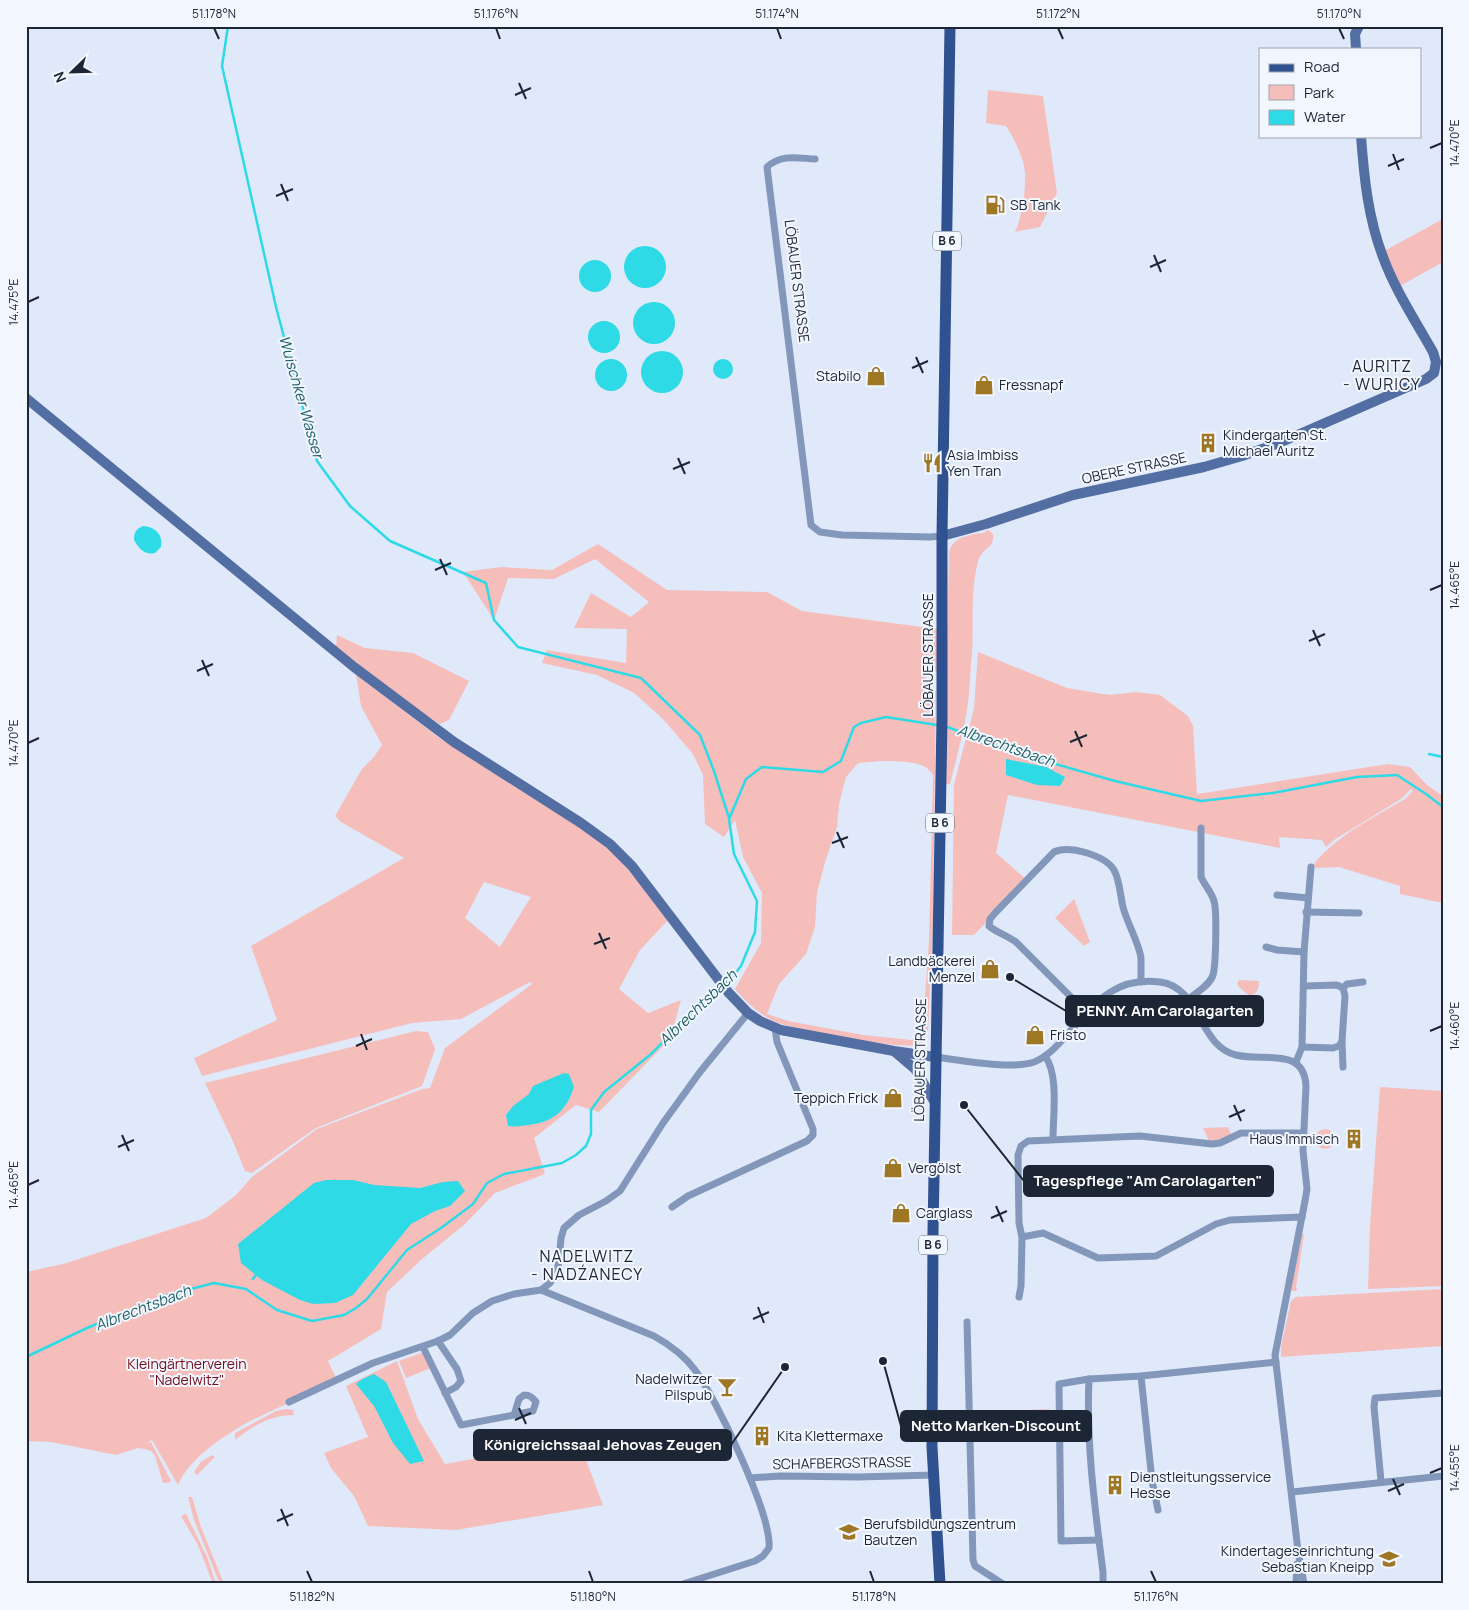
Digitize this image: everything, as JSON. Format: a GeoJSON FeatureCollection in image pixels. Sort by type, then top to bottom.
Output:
{"type":"FeatureCollection","features":[{"type":"Feature","properties":{"kind":"main road","name":"LÖBAUER STRASSE"},"geometry":{"type":"LineString","coordinates":[[940,1584],[932,1400],[934,1101],[942,733],[942,536],[950,26]]}},
{"type":"Feature","properties":{"kind":"main road"},"geometry":{"type":"LineString","coordinates":[[1356,48],[1355,34],[1359,26]]}},
{"type":"Feature","properties":{"kind":"main road","name":"OBERE STRASSE"},"geometry":{"type":"LineString","coordinates":[[942,536],[986,524],[1072,495],[1204,467],[1279,443],[1426,379],[1434,373],[1439,362],[1397,288],[1383,258],[1372,223],[1361,138]]}},
{"type":"Feature","properties":{"kind":"main road"},"geometry":{"type":"LineString","coordinates":[[26,398],[354,667],[454,742],[581,822],[610,844],[632,866],[728,992],[748,1013],[774,1028],[935,1057]]}},
{"type":"Feature","properties":{"kind":"main road"},"geometry":{"type":"LineString","coordinates":[[894,1051],[915,1068],[934,1101]]}},
{"type":"Feature","properties":{"kind":"street","name":"LÖBAUER STRASSE"},"geometry":{"type":"LineString","coordinates":[[815,159],[783,158],[775,160],[767,168],[811,525],[820,532],[842,535],[942,536]]}},
{"type":"Feature","properties":{"kind":"street"},"geometry":{"type":"LineString","coordinates":[[1188,999],[1207,984],[1213,975],[1217,909],[1209,888],[1204,883],[1202,877],[1202,828]]}},
{"type":"Feature","properties":{"kind":"street"},"geometry":{"type":"LineString","coordinates":[[1087,1013],[1016,942],[1009,936],[995,931],[989,926],[990,919],[996,912],[1054,852],[1060,849],[1095,855],[1113,869],[1123,907],[1140,957],[1141,982]]}},
{"type":"Feature","properties":{"kind":"street"},"geometry":{"type":"LineString","coordinates":[[1296,1062],[1302,1047],[1304,952],[1311,867]]}},
{"type":"Feature","properties":{"kind":"street"},"geometry":{"type":"LineString","coordinates":[[1277,896],[1308,898]]}},
{"type":"Feature","properties":{"kind":"street"},"geometry":{"type":"LineString","coordinates":[[1306,912],[1359,913]]}},
{"type":"Feature","properties":{"kind":"street"},"geometry":{"type":"LineString","coordinates":[[1266,947],[1277,950],[1304,952]]}},
{"type":"Feature","properties":{"kind":"street"},"geometry":{"type":"LineString","coordinates":[[935,1057],[1011,1065],[1028,1064],[1045,1056],[1106,994],[1130,983],[1141,982],[1168,984],[1180,990],[1188,999],[1210,1035],[1230,1054],[1246,1057],[1288,1059],[1300,1066],[1306,1077],[1303,1133],[1306,1189],[1276,1348],[1276,1362],[1298,1552],[1304,1584]]}},
{"type":"Feature","properties":{"kind":"street"},"geometry":{"type":"LineString","coordinates":[[1343,988],[1347,984],[1363,982]]}},
{"type":"Feature","properties":{"kind":"street"},"geometry":{"type":"LineString","coordinates":[[1304,986],[1337,985],[1343,988],[1345,996],[1342,1041],[1343,1066]]}},
{"type":"Feature","properties":{"kind":"street"},"geometry":{"type":"LineString","coordinates":[[541,1290],[556,1273],[564,1228],[579,1215],[606,1201],[620,1190],[663,1123],[700,1072],[748,1013]]}},
{"type":"Feature","properties":{"kind":"street"},"geometry":{"type":"LineString","coordinates":[[672,1208],[688,1196],[807,1141],[813,1135],[813,1129],[777,1042],[774,1028]]}},
{"type":"Feature","properties":{"kind":"street"},"geometry":{"type":"LineString","coordinates":[[1302,1047],[1333,1048],[1339,1046],[1342,1041]]}},
{"type":"Feature","properties":{"kind":"street"},"geometry":{"type":"LineString","coordinates":[[1045,1056],[1053,1074],[1053,1138]]}},
{"type":"Feature","properties":{"kind":"street"},"geometry":{"type":"LineString","coordinates":[[1019,1297],[1022,1237],[1019,1223],[1019,1150],[1023,1143],[1028,1140],[1140,1136],[1212,1144],[1220,1143],[1241,1133],[1303,1133]]}},
{"type":"Feature","properties":{"kind":"street"},"geometry":{"type":"LineString","coordinates":[[1022,1237],[1043,1233],[1098,1258],[1156,1256],[1216,1224],[1230,1220],[1247,1218],[1302,1218]]}},
{"type":"Feature","properties":{"kind":"street"},"geometry":{"type":"LineString","coordinates":[[289,1402],[373,1363],[438,1341],[450,1335],[473,1313],[492,1301],[514,1294],[541,1290],[654,1336],[672,1347],[697,1372],[714,1401],[750,1478],[768,1532],[769,1548],[763,1556],[755,1561],[683,1584]]}},
{"type":"Feature","properties":{"kind":"street"},"geometry":{"type":"LineString","coordinates":[[967,1322],[972,1560],[975,1566],[1003,1584]]}},
{"type":"Feature","properties":{"kind":"street"},"geometry":{"type":"LineString","coordinates":[[438,1341],[457,1369],[461,1381],[456,1387],[445,1393]]}},
{"type":"Feature","properties":{"kind":"street"},"geometry":{"type":"LineString","coordinates":[[422,1346],[461,1425],[514,1415]]}},
{"type":"Feature","properties":{"kind":"street"},"geometry":{"type":"LineString","coordinates":[[1099,1540],[1061,1541],[1059,1384],[1089,1379],[1141,1376],[1276,1362]]}},
{"type":"Feature","properties":{"kind":"street"},"geometry":{"type":"LineString","coordinates":[[1141,1376],[1152,1481],[1158,1510]]}},
{"type":"Feature","properties":{"kind":"street"},"geometry":{"type":"LineString","coordinates":[[1089,1379],[1088,1403],[1103,1584]]}},
{"type":"Feature","properties":{"kind":"street"},"geometry":{"type":"LineString","coordinates":[[1381,1481],[1374,1407],[1375,1398],[1443,1393]]}},
{"type":"Feature","properties":{"kind":"street","name":"SCHAFBERGSTRASSE"},"geometry":{"type":"LineString","coordinates":[[750,1478],[780,1476],[858,1477],[934,1475]]}},
{"type":"Feature","properties":{"kind":"street"},"geometry":{"type":"LineString","coordinates":[[1292,1492],[1381,1481],[1443,1476]]}},
{"type":"Feature","properties":{"kind":"street"},"geometry":{"type":"LineString","coordinates":[[1296,1584],[1298,1552]]}},
{"type":"Feature","properties":{"kind":"green space"},"geometry":{"type":"Polygon","coordinates":[[[988,90],[1043,96],[1057,193],[1040,227],[1015,232],[1023,203],[1025,180],[1023,161],[1006,126],[986,123],[988,90]]]}},
{"type":"Feature","properties":{"kind":"green space"},"geometry":{"type":"Polygon","coordinates":[[[1443,219],[1443,262],[1400,286],[1384,251],[1443,219]]]}},
{"type":"Feature","properties":{"kind":"green space"},"geometry":{"type":"Polygon","coordinates":[[[988,530],[993,534],[992,543],[980,557],[974,585],[972,653],[967,710],[950,784],[944,784],[949,552],[957,540],[970,535],[981,534],[988,530]]]}},
{"type":"Feature","properties":{"kind":"green space"},"geometry":{"type":"Polygon","coordinates":[[[598,544],[667,590],[767,592],[802,611],[937,629],[937,673],[927,669],[925,687],[936,691],[933,924],[928,1030],[926,1038],[921,1044],[911,1046],[874,1042],[778,1023],[755,1009],[735,989],[761,943],[762,893],[743,857],[735,820],[724,837],[705,824],[703,775],[693,754],[663,719],[634,693],[597,675],[542,663],[547,650],[626,663],[627,629],[574,628],[591,593],[631,617],[649,602],[595,559],[554,579],[508,578],[494,620],[463,572],[501,567],[552,570],[598,544]],[[881,761],[858,763],[846,777],[839,804],[837,827],[817,893],[815,927],[806,954],[779,984],[767,1014],[788,1021],[863,1035],[912,1040],[919,1033],[924,1011],[929,940],[933,775],[924,766],[917,764],[881,761]]]}},
{"type":"Feature","properties":{"kind":"green space"},"geometry":{"type":"Polygon","coordinates":[[[337,635],[365,648],[413,653],[469,681],[449,720],[440,724],[410,705],[336,647],[337,635]]]}},
{"type":"Feature","properties":{"kind":"green space"},"geometry":{"type":"Polygon","coordinates":[[[978,652],[1067,688],[1109,695],[1136,692],[1160,695],[1188,716],[1193,726],[1197,794],[1388,764],[1410,767],[1427,785],[1443,796],[1443,903],[1400,894],[1400,886],[1339,867],[1315,868],[1313,865],[1344,836],[1405,799],[1413,791],[1411,789],[1401,799],[1334,840],[1326,847],[1322,840],[1279,837],[1280,848],[1008,795],[996,853],[1027,880],[974,935],[952,935],[954,785],[968,730],[973,731],[969,728],[974,708],[978,652]]]}},
{"type":"Feature","properties":{"kind":"green space","name":"Kleingärtnerverein \"Nadelwitz\""},"geometry":{"type":"Polygon","coordinates":[[[356,674],[438,737],[525,790],[599,839],[626,865],[668,920],[640,950],[619,989],[648,1013],[681,1000],[670,1039],[599,1112],[576,1105],[534,1138],[545,1174],[495,1193],[464,1225],[422,1259],[387,1292],[381,1329],[328,1361],[337,1380],[248,1422],[228,1435],[208,1449],[191,1465],[178,1485],[152,1440],[145,1444],[151,1442],[170,1482],[163,1483],[155,1456],[151,1451],[144,1449],[138,1448],[116,1455],[51,1442],[26,1441],[26,1272],[63,1264],[206,1218],[236,1195],[252,1177],[317,1129],[422,1089],[430,1088],[445,1048],[532,984],[530,982],[461,1019],[412,1023],[202,1076],[194,1058],[277,1020],[251,946],[404,858],[341,822],[335,816],[362,769],[382,745],[361,706],[356,674]],[[484,882],[465,918],[500,947],[531,897],[484,882]]]}},
{"type":"Feature","properties":{"kind":"green space"},"geometry":{"type":"Polygon","coordinates":[[[1074,899],[1090,942],[1084,946],[1055,918],[1074,899]]]}},
{"type":"Feature","properties":{"kind":"green space"},"geometry":{"type":"Polygon","coordinates":[[[1239,980],[1259,981],[1259,986],[1254,994],[1250,996],[1237,984],[1239,980]]]}},
{"type":"Feature","properties":{"kind":"green space"},"geometry":{"type":"Polygon","coordinates":[[[416,1031],[428,1032],[435,1049],[422,1086],[316,1128],[252,1173],[245,1171],[205,1083],[416,1031]]]}},
{"type":"Feature","properties":{"kind":"green space"},"geometry":{"type":"Polygon","coordinates":[[[1380,1087],[1443,1091],[1443,1286],[1368,1289],[1370,1226],[1380,1087]]]}},
{"type":"Feature","properties":{"kind":"green space"},"geometry":{"type":"Polygon","coordinates":[[[1228,1127],[1231,1134],[1223,1139],[1209,1141],[1203,1128],[1228,1127]]]}},
{"type":"Feature","properties":{"kind":"green space"},"geometry":{"type":"Polygon","coordinates":[[[1325,1129],[1332,1132],[1335,1139],[1332,1146],[1325,1149],[1318,1146],[1315,1139],[1318,1132],[1325,1129]]]}},
{"type":"Feature","properties":{"kind":"green space"},"geometry":{"type":"Polygon","coordinates":[[[1302,1234],[1304,1235],[1297,1289],[1292,1291],[1291,1290],[1302,1234]]]}},
{"type":"Feature","properties":{"kind":"green space"},"geometry":{"type":"Polygon","coordinates":[[[1443,1289],[1443,1346],[1281,1357],[1281,1347],[1291,1301],[1296,1297],[1443,1289]]]}},
{"type":"Feature","properties":{"kind":"green space"},"geometry":{"type":"Polygon","coordinates":[[[424,1352],[431,1368],[406,1378],[399,1361],[424,1352]]]}},
{"type":"Feature","properties":{"kind":"green space"},"geometry":{"type":"Polygon","coordinates":[[[397,1361],[418,1419],[445,1464],[543,1446],[574,1428],[603,1505],[456,1530],[368,1526],[354,1496],[331,1468],[324,1453],[368,1437],[346,1386],[397,1361]]]}},
{"type":"Feature","properties":{"kind":"green space"},"geometry":{"type":"Polygon","coordinates":[[[1049,1409],[1049,1430],[1026,1431],[1025,1410],[1049,1409]]]}},
{"type":"Feature","properties":{"kind":"green space"},"geometry":{"type":"Polygon","coordinates":[[[293,1410],[294,1415],[277,1417],[262,1422],[235,1440],[235,1433],[276,1411],[293,1410]]]}},
{"type":"Feature","properties":{"kind":"green space"},"geometry":{"type":"Polygon","coordinates":[[[212,1455],[215,1457],[197,1475],[194,1472],[201,1462],[212,1455]]]}},
{"type":"Feature","properties":{"kind":"green space"},"geometry":{"type":"Polygon","coordinates":[[[188,1497],[192,1497],[201,1527],[224,1584],[220,1584],[194,1520],[188,1497]]]}},
{"type":"Feature","properties":{"kind":"green space"},"geometry":{"type":"Polygon","coordinates":[[[186,1514],[207,1557],[216,1584],[213,1584],[198,1545],[181,1516],[186,1514]]]}},
{"type":"Feature","properties":{"kind":"water"},"geometry":{"type":"Polygon","coordinates":[[[645,246],[660,252],[666,267],[660,282],[645,288],[630,282],[624,267],[630,252],[645,246]]]}},
{"type":"Feature","properties":{"kind":"water"},"geometry":{"type":"Polygon","coordinates":[[[595,260],[601,261],[606,265],[610,270],[610,282],[606,287],[601,291],[595,292],[589,291],[584,287],[580,282],[579,276],[580,270],[584,265],[589,261],[595,260]]]}},
{"type":"Feature","properties":{"kind":"water"},"geometry":{"type":"Polygon","coordinates":[[[654,302],[669,308],[675,323],[669,338],[654,344],[639,338],[633,323],[639,308],[654,302]]]}},
{"type":"Feature","properties":{"kind":"water"},"geometry":{"type":"Polygon","coordinates":[[[604,321],[610,322],[615,326],[619,331],[619,343],[615,348],[610,352],[604,353],[598,352],[593,348],[589,343],[588,337],[589,331],[593,326],[598,322],[604,321]]]}},
{"type":"Feature","properties":{"kind":"water"},"geometry":{"type":"Polygon","coordinates":[[[662,351],[677,357],[683,372],[677,387],[662,393],[647,387],[641,372],[647,357],[662,351]]]}},
{"type":"Feature","properties":{"kind":"water"},"geometry":{"type":"Polygon","coordinates":[[[611,359],[617,360],[622,364],[626,369],[626,381],[622,386],[617,390],[611,391],[605,390],[600,386],[596,381],[595,375],[596,369],[600,364],[605,360],[611,359]]]}},
{"type":"Feature","properties":{"kind":"water"},"geometry":{"type":"Polygon","coordinates":[[[723,359],[730,362],[733,369],[730,376],[723,379],[716,376],[713,369],[716,362],[723,359]]]}},
{"type":"Feature","properties":{"kind":"water"},"geometry":{"type":"Polygon","coordinates":[[[143,526],[152,528],[160,535],[161,547],[155,553],[143,551],[134,540],[136,531],[143,526]]]}},
{"type":"Feature","properties":{"kind":"water"},"geometry":{"type":"Polygon","coordinates":[[[1006,759],[1046,767],[1065,777],[1060,786],[1037,785],[1006,775],[1006,759]]]}},
{"type":"Feature","properties":{"kind":"water"},"geometry":{"type":"Polygon","coordinates":[[[564,1073],[569,1074],[574,1087],[567,1103],[558,1114],[537,1123],[508,1126],[506,1115],[513,1106],[529,1094],[533,1086],[564,1073]]]}},
{"type":"Feature","properties":{"kind":"water"},"geometry":{"type":"Polygon","coordinates":[[[326,1180],[353,1180],[374,1185],[420,1188],[443,1182],[458,1181],[465,1191],[450,1206],[435,1211],[411,1224],[353,1295],[335,1303],[313,1304],[300,1300],[262,1280],[241,1263],[238,1244],[314,1183],[326,1180]]]}},
{"type":"Feature","properties":{"kind":"water"},"geometry":{"type":"Polygon","coordinates":[[[374,1374],[386,1382],[424,1461],[410,1464],[393,1443],[374,1406],[356,1384],[374,1374]]]}},
{"type":"Feature","properties":{"kind":"waterway","name":"Wuischker Wasser"},"geometry":{"type":"LineString","coordinates":[[228,26],[222,66],[276,307],[317,461],[350,506],[390,541],[486,583],[494,620],[518,647],[641,678],[700,735],[729,818]]}},
{"type":"Feature","properties":{"kind":"waterway","name":"Albrechtsbach"},"geometry":{"type":"LineString","coordinates":[[725,983],[731,979],[741,966],[755,932],[757,901],[734,854],[729,819],[746,779],[762,767],[823,772],[841,761],[854,727],[861,723],[886,717],[937,725]]}},
{"type":"Feature","properties":{"kind":"waterway","name":"Albrechtsbach"},"geometry":{"type":"LineString","coordinates":[[945,726],[1010,751],[1115,781],[1201,801],[1273,793],[1357,777],[1397,775],[1443,807]]}},
{"type":"Feature","properties":{"kind":"waterway"},"geometry":{"type":"LineString","coordinates":[[1429,754],[1443,757]]}},
{"type":"Feature","properties":{"kind":"waterway","name":"Albrechtsbach"},"geometry":{"type":"LineString","coordinates":[[26,1357],[87,1328],[168,1295],[214,1283],[246,1289],[277,1310],[312,1321],[344,1315],[367,1299],[407,1250],[473,1204],[487,1183],[504,1174],[562,1163],[576,1155],[586,1146],[591,1134],[591,1110],[604,1092],[650,1055],[709,996],[721,987]]}},
{"type":"Feature","properties":{"kind":"waterway"},"geometry":{"type":"LineString","coordinates":[[253,1279],[256,1275]]}},
{"type":"Feature","properties":{"kind":"place","name":"SB Tank"},"geometry":{"type":"Point","coordinates":[995,205]}},
{"type":"Feature","properties":{"kind":"place","name":"Stabilo"},"geometry":{"type":"Point","coordinates":[876,376]}},
{"type":"Feature","properties":{"kind":"place","name":"Fressnapf"},"geometry":{"type":"Point","coordinates":[984,385]}},
{"type":"Feature","properties":{"kind":"place","name":"Kindergarten St. Michael Auritz"},"geometry":{"type":"Point","coordinates":[1208,443]}},
{"type":"Feature","properties":{"kind":"place","name":"Asia Imbiss Yen Tran"},"geometry":{"type":"Point","coordinates":[932,463]}},
{"type":"Feature","properties":{"kind":"place","name":"Landbäckerei Menzel"},"geometry":{"type":"Point","coordinates":[990,969]}},
{"type":"Feature","properties":{"kind":"place","name":"PENNY. Am Carolagarten"},"geometry":{"type":"Point","coordinates":[1010,977]}},
{"type":"Feature","properties":{"kind":"place","name":"Fristo"},"geometry":{"type":"Point","coordinates":[1035,1035]}},
{"type":"Feature","properties":{"kind":"place","name":"Teppich Frick"},"geometry":{"type":"Point","coordinates":[893,1098]}},
{"type":"Feature","properties":{"kind":"place","name":"Tagespflege \"Am Carolagarten\""},"geometry":{"type":"Point","coordinates":[964,1105]}},
{"type":"Feature","properties":{"kind":"place","name":"Haus Immisch"},"geometry":{"type":"Point","coordinates":[1354,1139]}},
{"type":"Feature","properties":{"kind":"place","name":"Vergölst"},"geometry":{"type":"Point","coordinates":[893,1168]}},
{"type":"Feature","properties":{"kind":"place","name":"Carglass"},"geometry":{"type":"Point","coordinates":[901,1213]}},
{"type":"Feature","properties":{"kind":"place","name":"Netto Marken-Discount"},"geometry":{"type":"Point","coordinates":[883,1361]}},
{"type":"Feature","properties":{"kind":"place","name":"Königreichssaal Jehovas Zeugen"},"geometry":{"type":"Point","coordinates":[785,1367]}},
{"type":"Feature","properties":{"kind":"place","name":"Nadelwitzer Pilspub"},"geometry":{"type":"Point","coordinates":[727,1387]}},
{"type":"Feature","properties":{"kind":"place","name":"Kita Klettermaxe"},"geometry":{"type":"Point","coordinates":[762,1436]}},
{"type":"Feature","properties":{"kind":"place","name":"Dienstleitungsservice Hesse"},"geometry":{"type":"Point","coordinates":[1115,1485]}},
{"type":"Feature","properties":{"kind":"place","name":"Berufsbildungszentrum Bautzen"},"geometry":{"type":"Point","coordinates":[849,1532]}},
{"type":"Feature","properties":{"kind":"place","name":"Kindertageseinrichtung Sebastian Kneipp"},"geometry":{"type":"Point","coordinates":[1389,1559]}},
{"type":"Feature","properties":{"kind":"district","name":"AURITZ - WURICY"},"geometry":{"type":"Point","coordinates":[1382,375]}},
{"type":"Feature","properties":{"kind":"district","name":"NADELWITZ - NADŹANECY"},"geometry":{"type":"Point","coordinates":[587,1265]}}]}
